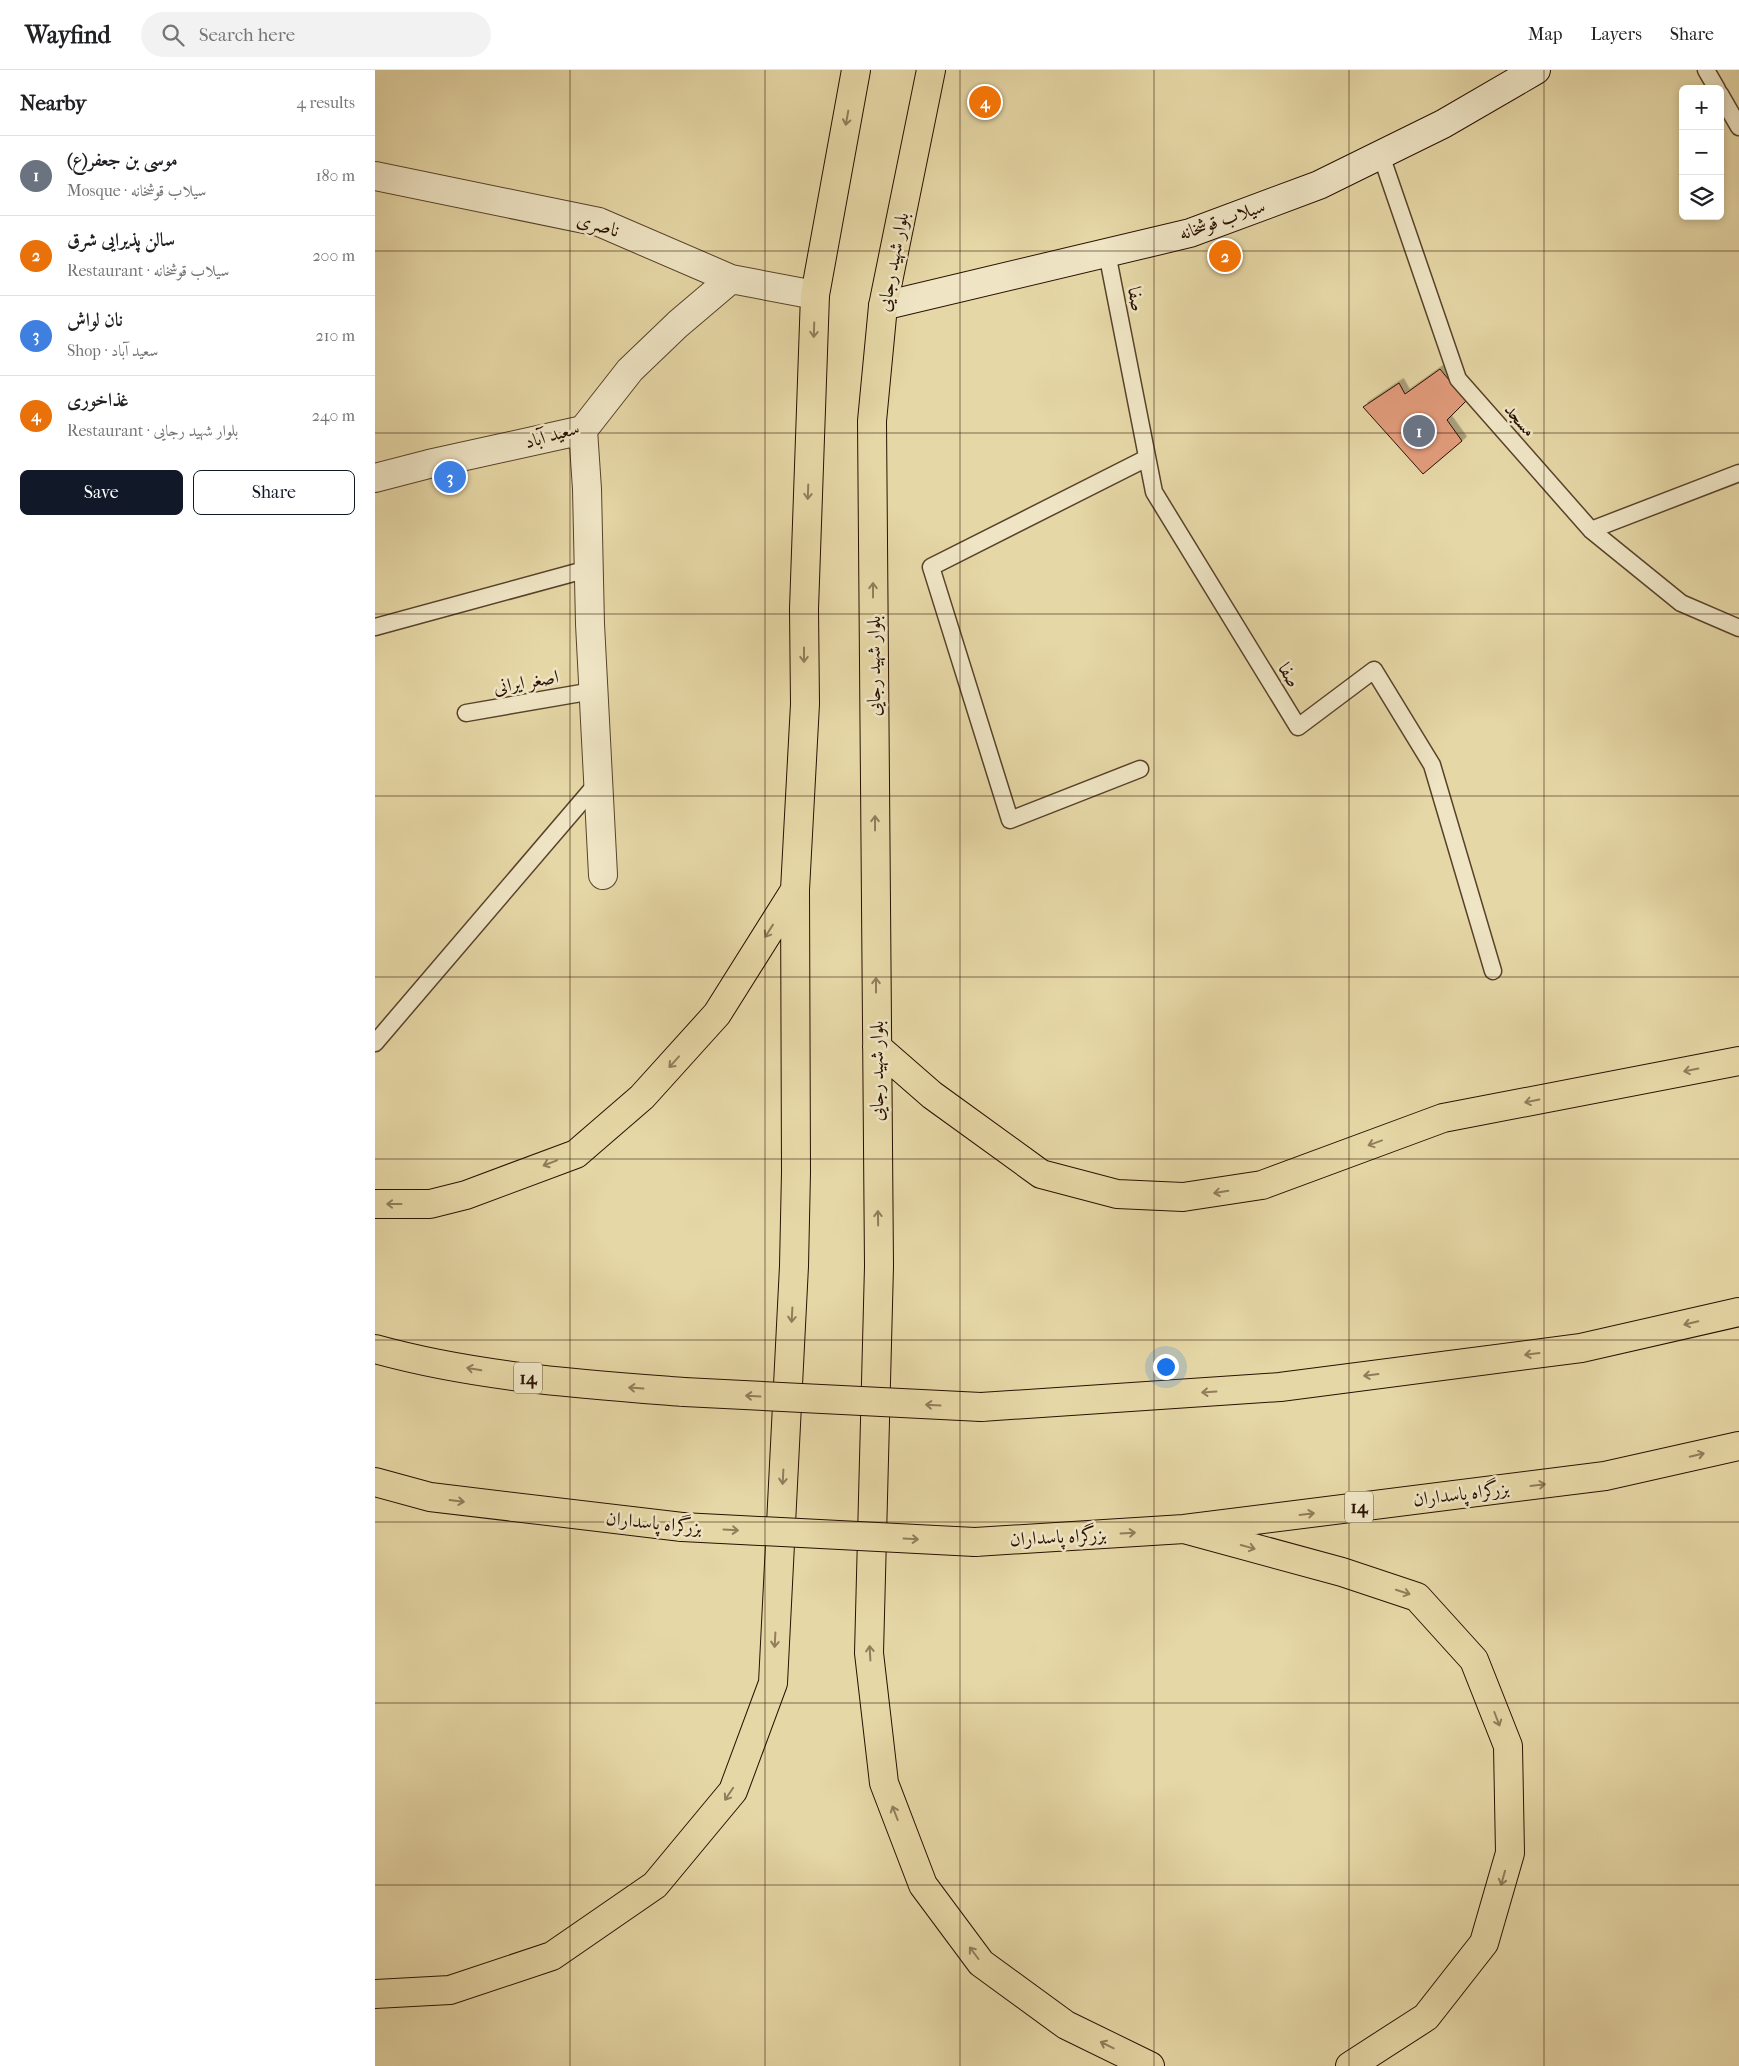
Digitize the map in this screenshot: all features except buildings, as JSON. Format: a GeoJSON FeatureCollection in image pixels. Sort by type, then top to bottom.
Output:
{"type":"FeatureCollection","features":[{"type":"Feature","properties":{"kind":"highway"},"geometry":{"type":"LineString","coordinates":[[375,1994],[450,1990],[552,1956],[655,1885],[733,1791],[773,1683],[795,1266],[795,890],[805,704],[804,609],[815,295],[856,70]]}},
{"type":"Feature","properties":{"kind":"highway","name":"بلوار شهید رجایی"},"geometry":{"type":"LineString","coordinates":[[931,70],[883,306],[872,421],[879,1266],[869,1653],[884,1783],[923,1885],[981,1963],[1066,2025],[1150,2066]]}},
{"type":"Feature","properties":{"kind":"highway"},"geometry":{"type":"LineString","coordinates":[[375,1204],[431,1204],[466,1195],[575,1154],[642,1097],[717,1014],[795,890]]}},
{"type":"Feature","properties":{"kind":"highway"},"geometry":{"type":"LineString","coordinates":[[877,1048],[932,1095],[1041,1174],[1117,1194],[1183,1197],[1263,1185],[1443,1118],[1739,1061]]}},
{"type":"Feature","properties":{"kind":"highway","name":"14"},"geometry":{"type":"LineString","coordinates":[[375,1349],[407,1358],[551,1382],[684,1392],[981,1407],[1279,1387],[1581,1348],[1739,1312]]}},
{"type":"Feature","properties":{"kind":"highway","name":"بزرگراه پاسداران"},"geometry":{"type":"LineString","coordinates":[[375,1482],[430,1498],[683,1527],[975,1542],[1184,1529],[1605,1476],[1739,1446]]}},
{"type":"Feature","properties":{"kind":"highway"},"geometry":{"type":"LineString","coordinates":[[375,1498],[430,1498]]}},
{"type":"Feature","properties":{"kind":"highway"},"geometry":{"type":"LineString","coordinates":[[1184,1529],[1341,1572],[1417,1597],[1474,1660],[1508,1746],[1510,1853],[1484,1943],[1426,2017],[1350,2066]]}},
{"type":"Feature","properties":{"kind":"street","name":"سیلاب قوشخانه"},"geometry":{"type":"LineString","coordinates":[[883,306],[1190,233],[1319,185],[1443,124],[1536,70]]}},
{"type":"Feature","properties":{"kind":"street","name":"ناصری"},"geometry":{"type":"LineString","coordinates":[[375,176],[599,222],[731,279],[815,295]]}},
{"type":"Feature","properties":{"kind":"street","name":"سعید آباد"},"geometry":{"type":"LineString","coordinates":[[375,478],[583,430],[630,370],[731,279]]}},
{"type":"Feature","properties":{"kind":"street"},"geometry":{"type":"LineString","coordinates":[[583,430],[593,691],[603,875]]}},
{"type":"Feature","properties":{"kind":"lane"},"geometry":{"type":"LineString","coordinates":[[1706,70],[1715,85]]}},
{"type":"Feature","properties":{"kind":"lane"},"geometry":{"type":"LineString","coordinates":[[1724,101],[1739,127]]}},
{"type":"Feature","properties":{"kind":"lane","name":"مسجد"},"geometry":{"type":"LineString","coordinates":[[1381,155],[1458,379],[1591,530],[1681,603],[1739,628]]}},
{"type":"Feature","properties":{"kind":"lane","name":"صفا"},"geometry":{"type":"LineString","coordinates":[[1107,253],[1153,492],[1298,728],[1374,670],[1432,765],[1493,971]]}},
{"type":"Feature","properties":{"kind":"lane"},"geometry":{"type":"LineString","coordinates":[[1140,769],[1010,820],[931,566],[1147,458]]}},
{"type":"Feature","properties":{"kind":"lane"},"geometry":{"type":"LineString","coordinates":[[1591,530],[1739,473]]}},
{"type":"Feature","properties":{"kind":"lane"},"geometry":{"type":"LineString","coordinates":[[375,627],[588,569]]}},
{"type":"Feature","properties":{"kind":"lane","name":"اصغر ایرانی"},"geometry":{"type":"LineString","coordinates":[[466,713],[593,691]]}},
{"type":"Feature","properties":{"kind":"lane"},"geometry":{"type":"LineString","coordinates":[[375,1043],[599,781]]}},
{"type":"Feature","properties":{"kind":"place","name":"غذاخوری"},"geometry":{"type":"Point","coordinates":[985,102]}},
{"type":"Feature","properties":{"kind":"place","name":"سالن پذیرایی شرق"},"geometry":{"type":"Point","coordinates":[1225,256]}},
{"type":"Feature","properties":{"kind":"place","name":"موسی بن جعفر(ع)"},"geometry":{"type":"Point","coordinates":[1419,431]}},
{"type":"Feature","properties":{"kind":"place","name":"نان لواش"},"geometry":{"type":"Point","coordinates":[450,477]}}]}
